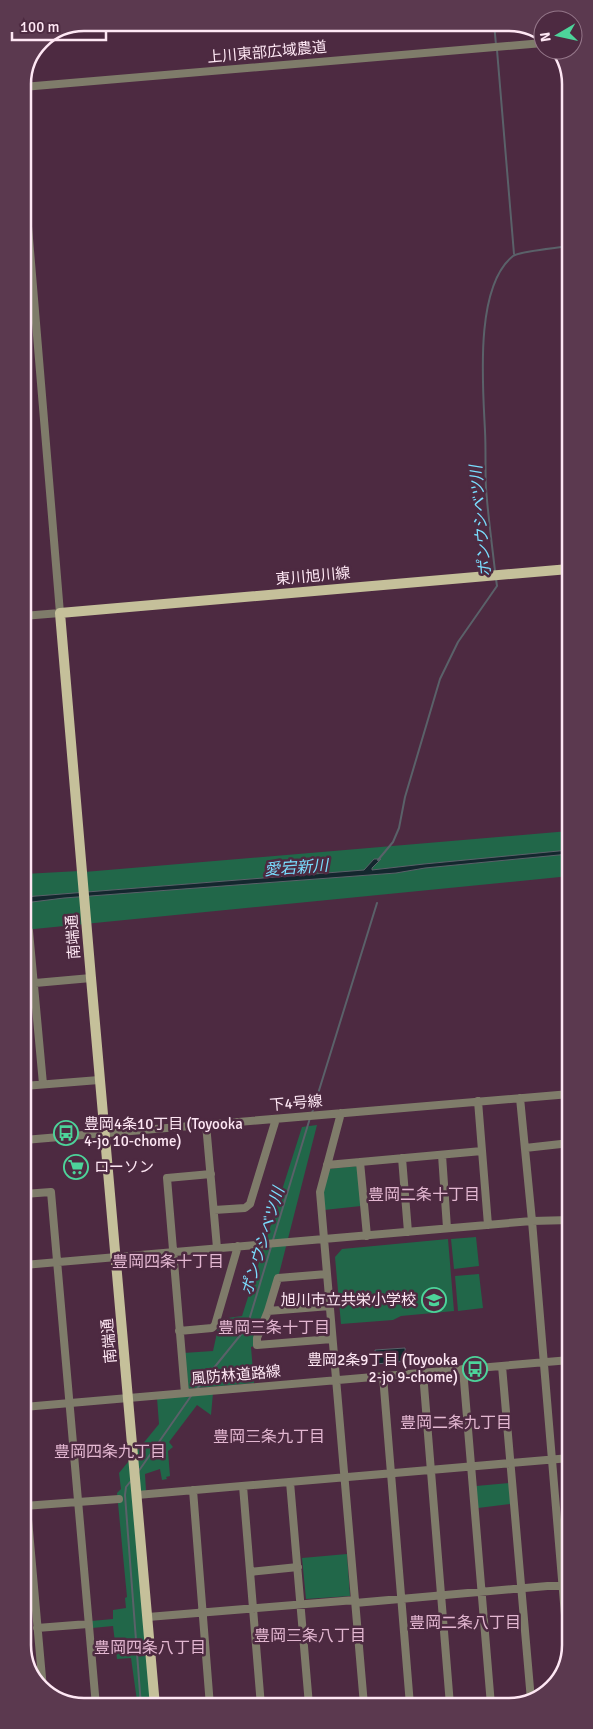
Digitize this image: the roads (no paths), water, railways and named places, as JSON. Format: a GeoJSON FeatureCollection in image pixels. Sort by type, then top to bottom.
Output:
{"type":"FeatureCollection","features":[{"type":"Feature","properties":{"kind":"main road","name":"東川旭川線"},"geometry":{"type":"LineString","coordinates":[[60,613],[562,570]]}},
{"type":"Feature","properties":{"kind":"main road","name":"南端通"},"geometry":{"type":"LineString","coordinates":[[60,613],[154,1698]]}},
{"type":"Feature","properties":{"kind":"street","name":"上川東部広域農道"},"geometry":{"type":"LineString","coordinates":[[31,86],[533,44]]}},
{"type":"Feature","properties":{"kind":"street","name":"南端通"},"geometry":{"type":"LineString","coordinates":[[31,263],[60,613]]}},
{"type":"Feature","properties":{"kind":"street"},"geometry":{"type":"LineString","coordinates":[[31,615],[60,613]]}},
{"type":"Feature","properties":{"kind":"street"},"geometry":{"type":"LineString","coordinates":[[31,952],[43,1084]]}},
{"type":"Feature","properties":{"kind":"street"},"geometry":{"type":"LineString","coordinates":[[31,983],[91,978]]}},
{"type":"Feature","properties":{"kind":"street"},"geometry":{"type":"LineString","coordinates":[[31,1085],[100,1080]]}},
{"type":"Feature","properties":{"kind":"street","name":"下4号線"},"geometry":{"type":"LineString","coordinates":[[31,1139],[562,1095]]}},
{"type":"Feature","properties":{"kind":"street"},"geometry":{"type":"LineString","coordinates":[[520,1098],[562,1540]]}},
{"type":"Feature","properties":{"kind":"street"},"geometry":{"type":"LineString","coordinates":[[478,1101],[488,1225]]}},
{"type":"Feature","properties":{"kind":"street"},"geometry":{"type":"LineString","coordinates":[[342,1113],[320,1192],[363,1698]]}},
{"type":"Feature","properties":{"kind":"street"},"geometry":{"type":"LineString","coordinates":[[214,1210],[246,1208],[250,1204],[276,1119]]}},
{"type":"Feature","properties":{"kind":"street"},"geometry":{"type":"LineString","coordinates":[[206,1124],[217,1248]]}},
{"type":"Feature","properties":{"kind":"street"},"geometry":{"type":"LineString","coordinates":[[525,1148],[562,1144]]}},
{"type":"Feature","properties":{"kind":"street"},"geometry":{"type":"LineString","coordinates":[[328,1165],[482,1151]]}},
{"type":"Feature","properties":{"kind":"street"},"geometry":{"type":"LineString","coordinates":[[442,1155],[447,1228]]}},
{"type":"Feature","properties":{"kind":"street"},"geometry":{"type":"LineString","coordinates":[[402,1158],[408,1232]]}},
{"type":"Feature","properties":{"kind":"street"},"geometry":{"type":"LineString","coordinates":[[360,1162],[367,1236]]}},
{"type":"Feature","properties":{"kind":"street"},"geometry":{"type":"LineString","coordinates":[[186,1393],[166,1178],[211,1174]]}},
{"type":"Feature","properties":{"kind":"street"},"geometry":{"type":"LineString","coordinates":[[31,1194],[52,1192],[95,1698]]}},
{"type":"Feature","properties":{"kind":"street"},"geometry":{"type":"LineString","coordinates":[[31,1264],[532,1221],[562,1220]]}},
{"type":"Feature","properties":{"kind":"street"},"geometry":{"type":"LineString","coordinates":[[179,1331],[212,1328],[215,1325],[238,1246]]}},
{"type":"Feature","properties":{"kind":"street"},"geometry":{"type":"LineString","coordinates":[[327,1274],[278,1278],[268,1312],[257,1338],[257,1345],[332,1339]]}},
{"type":"Feature","properties":{"kind":"street"},"geometry":{"type":"LineString","coordinates":[[268,1312],[330,1306]]}},
{"type":"Feature","properties":{"kind":"street","name":"風防林道路線"},"geometry":{"type":"LineString","coordinates":[[31,1406],[562,1361]]}},
{"type":"Feature","properties":{"kind":"street"},"geometry":{"type":"LineString","coordinates":[[502,1366],[530,1693]]}},
{"type":"Feature","properties":{"kind":"street"},"geometry":{"type":"LineString","coordinates":[[463,1369],[490,1698]]}},
{"type":"Feature","properties":{"kind":"street"},"geometry":{"type":"LineString","coordinates":[[423,1372],[449,1698]]}},
{"type":"Feature","properties":{"kind":"street"},"geometry":{"type":"LineString","coordinates":[[383,1376],[409,1698]]}},
{"type":"Feature","properties":{"kind":"street"},"geometry":{"type":"LineString","coordinates":[[137,1490],[193,1490],[562,1459]]}},
{"type":"Feature","properties":{"kind":"street"},"geometry":{"type":"LineString","coordinates":[[290,1482],[308,1698]]}},
{"type":"Feature","properties":{"kind":"street"},"geometry":{"type":"LineString","coordinates":[[243,1486],[260,1698]]}},
{"type":"Feature","properties":{"kind":"street"},"geometry":{"type":"LineString","coordinates":[[193,1490],[209,1698]]}},
{"type":"Feature","properties":{"kind":"street"},"geometry":{"type":"LineString","coordinates":[[31,1505],[119,1498]]}},
{"type":"Feature","properties":{"kind":"street"},"geometry":{"type":"LineString","coordinates":[[31,1561],[42,1677]]}},
{"type":"Feature","properties":{"kind":"street"},"geometry":{"type":"LineString","coordinates":[[250,1572],[298,1567]]}},
{"type":"Feature","properties":{"kind":"street"},"geometry":{"type":"LineString","coordinates":[[148,1617],[562,1585]]}},
{"type":"Feature","properties":{"kind":"street"},"geometry":{"type":"LineString","coordinates":[[37,1628],[88,1624]]}},
{"type":"Feature","properties":{"kind":"water"},"geometry":{"type":"Polygon","coordinates":[[[562,851],[562,855],[425,868],[396,873],[31,902],[31,896],[364,870],[374,859],[381,859],[372,870],[562,851]]]}},
{"type":"Feature","properties":{"kind":"water"},"geometry":{"type":"Polygon","coordinates":[[[405,1348],[406,1361],[376,1364],[375,1350],[405,1348]]]}},
{"type":"Feature","properties":{"kind":"waterway"},"geometry":{"type":"LineString","coordinates":[[495,31],[496,45]]}},
{"type":"Feature","properties":{"kind":"waterway"},"geometry":{"type":"LineString","coordinates":[[497,50],[514,254]]}},
{"type":"Feature","properties":{"kind":"waterway","name":"ポンウシベツ川"},"geometry":{"type":"LineString","coordinates":[[495,571],[486,481],[483,389],[486,313],[492,290],[501,271],[513,256],[531,251],[562,247]]}},
{"type":"Feature","properties":{"kind":"waterway","name":"ポンウシベツ川"},"geometry":{"type":"LineString","coordinates":[[378,860],[393,842],[399,828],[405,797],[440,679],[458,642],[497,586],[496,579]]}},
{"type":"Feature","properties":{"kind":"waterway","name":"ポンウシベツ川"},"geometry":{"type":"LineString","coordinates":[[312,1113],[377,903]]}},
{"type":"Feature","properties":{"kind":"waterway","name":"ポンウシベツ川"},"geometry":{"type":"LineString","coordinates":[[273,1240],[310,1118]]}},
{"type":"Feature","properties":{"kind":"waterway","name":"ポンウシベツ川"},"geometry":{"type":"LineString","coordinates":[[196,1390],[247,1327],[271,1247]]}},
{"type":"Feature","properties":{"kind":"waterway","name":"ポンウシベツ川"},"geometry":{"type":"LineString","coordinates":[[138,1472],[191,1396]]}},
{"type":"Feature","properties":{"kind":"waterway","name":"ポンウシベツ川"},"geometry":{"type":"LineString","coordinates":[[130,1482],[126,1487],[125,1495],[140,1698]]}},
{"type":"Feature","properties":{"kind":"place","name":"豊岡4条10丁目 (Toyooka 4-jo 10-chome)"},"geometry":{"type":"Point","coordinates":[66,1133]}},
{"type":"Feature","properties":{"kind":"place","name":"ローソン"},"geometry":{"type":"Point","coordinates":[76,1167]}},
{"type":"Feature","properties":{"kind":"place","name":"旭川市立共栄小学校"},"geometry":{"type":"Point","coordinates":[434,1300]}},
{"type":"Feature","properties":{"kind":"place","name":"豊岡2条9丁目 (Toyooka 2-jo 9-chome)"},"geometry":{"type":"Point","coordinates":[475,1369]}},
{"type":"Feature","properties":{"kind":"district","name":"豊岡二条十丁目"},"geometry":{"type":"Point","coordinates":[424,1194]}},
{"type":"Feature","properties":{"kind":"district","name":"豊岡四条十丁目"},"geometry":{"type":"Point","coordinates":[168,1261]}},
{"type":"Feature","properties":{"kind":"district","name":"豊岡三条十丁目"},"geometry":{"type":"Point","coordinates":[274,1327]}},
{"type":"Feature","properties":{"kind":"district","name":"豊岡二条九丁目"},"geometry":{"type":"Point","coordinates":[456,1422]}},
{"type":"Feature","properties":{"kind":"district","name":"豊岡三条九丁目"},"geometry":{"type":"Point","coordinates":[269,1436]}},
{"type":"Feature","properties":{"kind":"district","name":"豊岡四条九丁目"},"geometry":{"type":"Point","coordinates":[110,1451]}},
{"type":"Feature","properties":{"kind":"district","name":"豊岡二条八丁目"},"geometry":{"type":"Point","coordinates":[465,1622]}},
{"type":"Feature","properties":{"kind":"district","name":"豊岡三条八丁目"},"geometry":{"type":"Point","coordinates":[310,1635]}},
{"type":"Feature","properties":{"kind":"district","name":"豊岡四条八丁目"},"geometry":{"type":"Point","coordinates":[150,1647]}},
{"type":"Feature","properties":{"kind":"water label","name":"愛宕新川"},"geometry":{"type":"Point","coordinates":[296,867]}}]}
